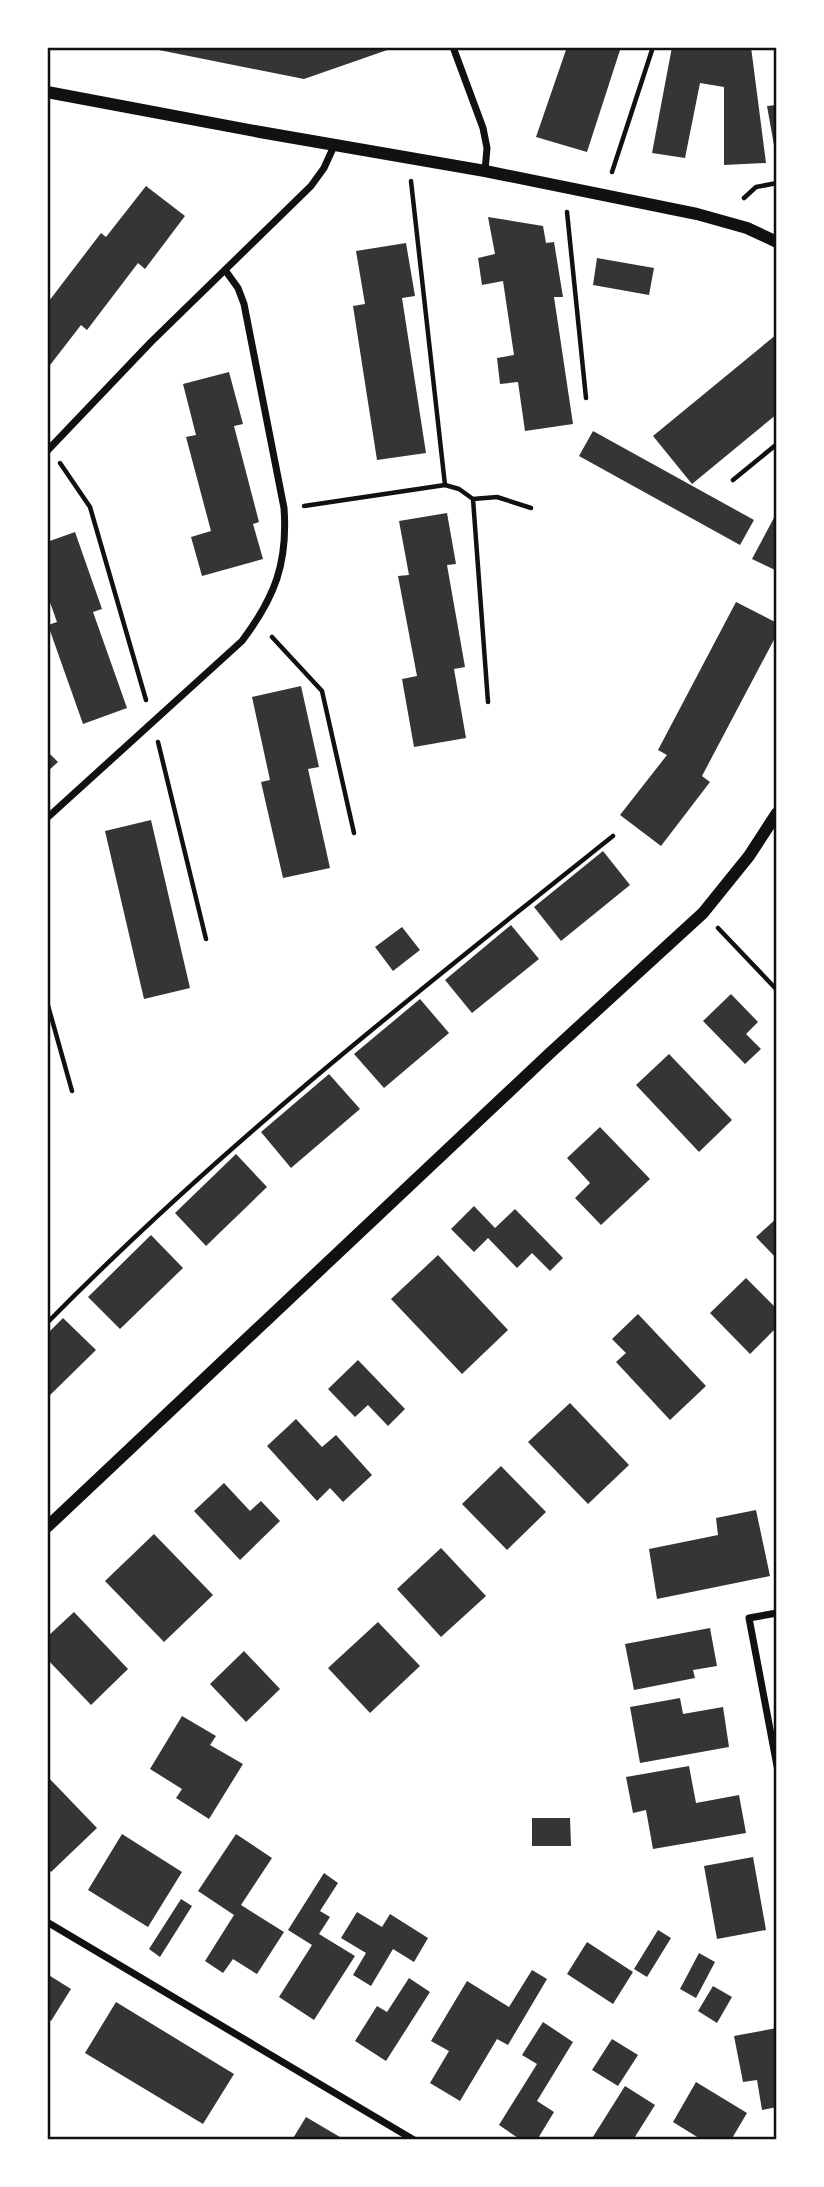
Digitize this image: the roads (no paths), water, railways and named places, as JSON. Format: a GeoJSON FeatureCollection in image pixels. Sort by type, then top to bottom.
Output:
{"type":"FeatureCollection","features":[{"type":"Feature","properties":{"kind":"street"},"geometry":{"type":"LineString","coordinates":[[453,47],[483,128],[487,148],[485,171]]}},
{"type":"Feature","properties":{"kind":"street"},"geometry":{"type":"LineString","coordinates":[[47,92],[334,146],[485,171],[697,214],[747,228],[777,242]]}},
{"type":"Feature","properties":{"kind":"street"},"geometry":{"type":"LineString","coordinates":[[49,450],[151,342],[311,186],[324,168],[334,146]]}},
{"type":"Feature","properties":{"kind":"street"},"geometry":{"type":"LineString","coordinates":[[47,818],[242,641],[257,621],[281,568],[286,538],[284,508],[244,304],[238,288],[225,270]]}},
{"type":"Feature","properties":{"kind":"street"},"geometry":{"type":"LineString","coordinates":[[47,1527],[703,913],[749,856],[777,813]]}},
{"type":"Feature","properties":{"kind":"street"},"geometry":{"type":"LineString","coordinates":[[777,1613],[750,1618],[777,1766]]}},
{"type":"Feature","properties":{"kind":"street"},"geometry":{"type":"LineString","coordinates":[[47,1922],[414,2140]]}}]}
